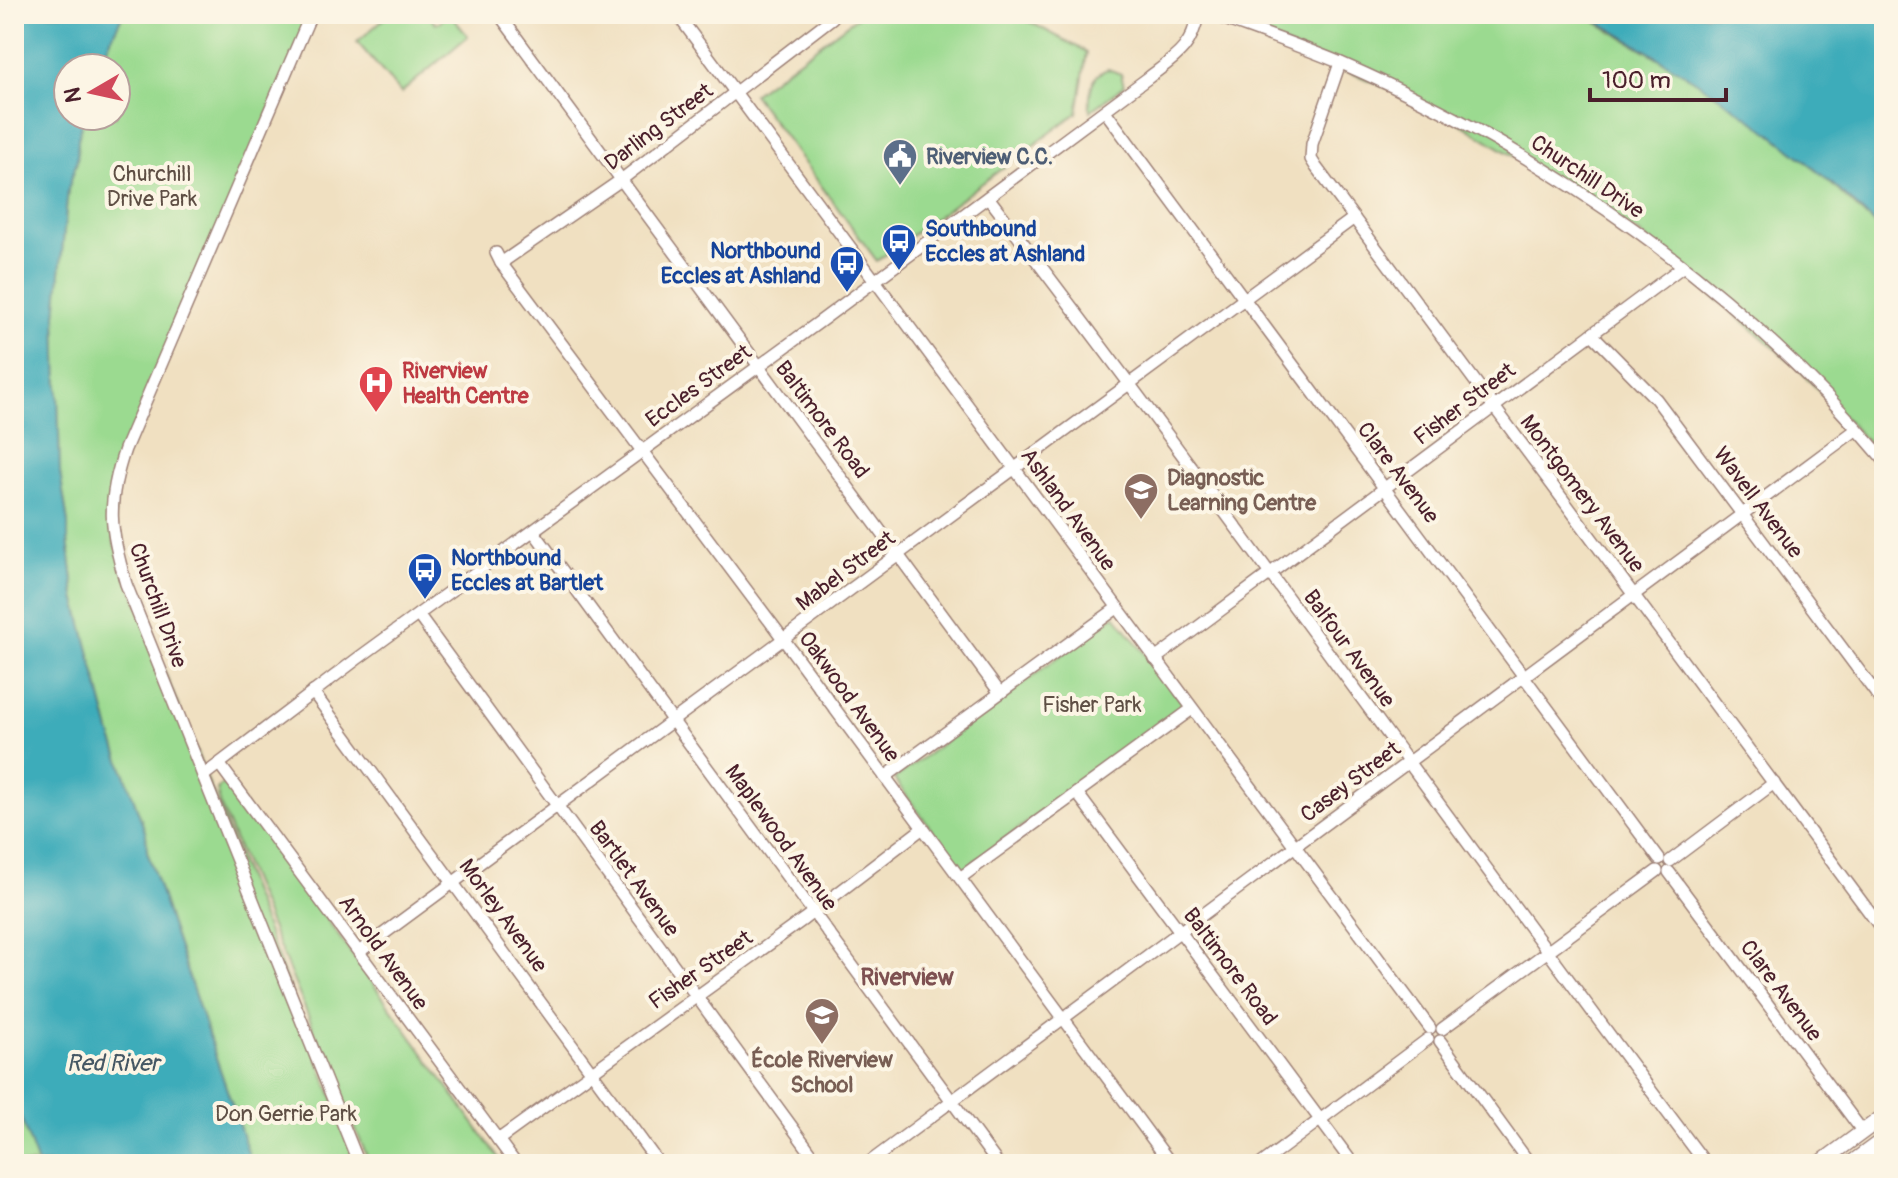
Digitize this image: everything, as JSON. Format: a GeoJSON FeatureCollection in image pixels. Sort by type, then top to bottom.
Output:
{"type":"FeatureCollection","features":[{"type":"Feature","properties":{"kind":"main road"},"geometry":{"type":"LineString","coordinates":[[1819,1164],[1884,1116]]}},
{"type":"Feature","properties":{"kind":"main road"},"geometry":{"type":"LineString","coordinates":[[1850,1164],[1884,1139]]}},
{"type":"Feature","properties":{"kind":"main road"},"geometry":{"type":"LineString","coordinates":[[1861,1164],[1870,1149]]}},
{"type":"Feature","properties":{"kind":"street","name":"Churchill Drive"},"geometry":{"type":"LineString","coordinates":[[311,14],[130,437],[116,475],[111,508],[114,543],[126,584],[359,1164]]}},
{"type":"Feature","properties":{"kind":"street","name":"Baltimore Road"},"geometry":{"type":"LineString","coordinates":[[499,14],[1000,693]]}},
{"type":"Feature","properties":{"kind":"street","name":"Ashland Avenue"},"geometry":{"type":"LineString","coordinates":[[677,14],[1530,1164]]}},
{"type":"Feature","properties":{"kind":"street","name":"Darling Street"},"geometry":{"type":"LineString","coordinates":[[498,258],[621,180],[834,14]]}},
{"type":"Feature","properties":{"kind":"street","name":"Eccles Street"},"geometry":{"type":"LineString","coordinates":[[203,776],[1105,111],[1186,48],[1198,14]]}},
{"type":"Feature","properties":{"kind":"street","name":"Churchill Drive"},"geometry":{"type":"LineString","coordinates":[[1211,14],[1340,63],[1435,108],[1589,197],[1682,267],[1760,332],[1884,460]]}},
{"type":"Feature","properties":{"kind":"street","name":"Montgomery Avenue"},"geometry":{"type":"LineString","coordinates":[[1340,63],[1311,150],[1316,167],[1884,932]]}},
{"type":"Feature","properties":{"kind":"street","name":"Clare Avenue"},"geometry":{"type":"LineString","coordinates":[[1105,111],[1863,1132]]}},
{"type":"Feature","properties":{"kind":"street","name":"Balfour Avenue"},"geometry":{"type":"LineString","coordinates":[[988,197],[1131,382],[1547,953],[1706,1164]]}},
{"type":"Feature","properties":{"kind":"street","name":"Mabel Street"},"geometry":{"type":"LineString","coordinates":[[359,952],[1354,218]]}},
{"type":"Feature","properties":{"kind":"street","name":"Oakwood Avenue"},"geometry":{"type":"LineString","coordinates":[[498,258],[1171,1164]]}},
{"type":"Feature","properties":{"kind":"street","name":"Fisher Street"},"geometry":{"type":"LineString","coordinates":[[1155,659],[1682,267]]}},
{"type":"Feature","properties":{"kind":"street","name":"Wavell Avenue"},"geometry":{"type":"LineString","coordinates":[[1592,334],[1656,399],[1884,704]]}},
{"type":"Feature","properties":{"kind":"street","name":"Casey Street"},"geometry":{"type":"LineString","coordinates":[[867,1164],[1857,429]]}},
{"type":"Feature","properties":{"kind":"street","name":"Maplewood Avenue"},"geometry":{"type":"LineString","coordinates":[[534,532],[998,1164]]}},
{"type":"Feature","properties":{"kind":"street"},"geometry":{"type":"LineString","coordinates":[[885,777],[1117,608]]}},
{"type":"Feature","properties":{"kind":"street","name":"Bartlet Avenue"},"geometry":{"type":"LineString","coordinates":[[418,615],[819,1164]]}},
{"type":"Feature","properties":{"kind":"street","name":"Morley Avenue"},"geometry":{"type":"LineString","coordinates":[[313,692],[659,1164]]}},
{"type":"Feature","properties":{"kind":"street"},"geometry":{"type":"LineString","coordinates":[[960,878],[1192,709]]}},
{"type":"Feature","properties":{"kind":"street","name":"Arnold Avenue"},"geometry":{"type":"LineString","coordinates":[[220,765],[516,1164]]}},
{"type":"Feature","properties":{"kind":"street"},"geometry":{"type":"LineString","coordinates":[[1261,1164],[1774,783]]}},
{"type":"Feature","properties":{"kind":"street","name":"Baltimore Road"},"geometry":{"type":"LineString","coordinates":[[1077,793],[1353,1164]]}},
{"type":"Feature","properties":{"kind":"street","name":"Fisher Street"},"geometry":{"type":"LineString","coordinates":[[498,1140],[813,912],[923,828]]}},
{"type":"Feature","properties":{"kind":"green space","name":"Churchill Drive Park"},"geometry":{"type":"Polygon","coordinates":[[[123,14],[311,14],[116,475],[114,543],[359,1164],[252,1164],[147,851],[146,834],[110,732],[75,597],[60,473],[56,315],[68,189],[77,161],[80,132],[132,132],[132,52],[105,52],[123,14]]]}},
{"type":"Feature","properties":{"kind":"green space"},"geometry":{"type":"Polygon","coordinates":[[[389,14],[427,14],[436,24],[450,14],[468,36],[401,93],[357,42],[389,14]]]}},
{"type":"Feature","properties":{"kind":"green space","name":"Riverview C.C."},"geometry":{"type":"Polygon","coordinates":[[[857,14],[1015,14],[1087,52],[1077,113],[877,261],[753,94],[857,14]]]}},
{"type":"Feature","properties":{"kind":"green space"},"geometry":{"type":"Polygon","coordinates":[[[1211,14],[1582,14],[1682,72],[1763,125],[1884,234],[1884,460],[1796,366],[1640,234],[1435,108],[1211,14]]]}},
{"type":"Feature","properties":{"kind":"green space"},"geometry":{"type":"Polygon","coordinates":[[[1108,69],[1121,74],[1124,86],[1090,111],[1094,80],[1108,69]]]}},
{"type":"Feature","properties":{"kind":"green space","name":"Fisher Park"},"geometry":{"type":"Polygon","coordinates":[[[1115,615],[1186,707],[962,870],[894,779],[1115,615]]]}},
{"type":"Feature","properties":{"kind":"green space"},"geometry":{"type":"Polygon","coordinates":[[[227,781],[501,1161],[497,1164],[370,1164],[220,805],[217,789],[227,781]]]}},
{"type":"Feature","properties":{"kind":"green space"},"geometry":{"type":"Polygon","coordinates":[[[14,1099],[38,1164],[14,1164],[14,1099]]]}},
{"type":"Feature","properties":{"kind":"water","name":"Red River"},"geometry":{"type":"Polygon","coordinates":[[[14,14],[123,14],[105,52],[52,52],[52,132],[80,132],[77,161],[68,189],[56,315],[60,473],[75,597],[110,732],[252,1164],[38,1164],[14,1099],[14,14]]]}},
{"type":"Feature","properties":{"kind":"water"},"geometry":{"type":"Polygon","coordinates":[[[1582,14],[1884,14],[1884,234],[1830,182],[1774,136],[1715,94],[1582,14]]]}},
{"type":"Feature","properties":{"kind":"place","name":"Riverview C.C."},"geometry":{"type":"Point","coordinates":[900,187]}},
{"type":"Feature","properties":{"kind":"place","name":"Southbound Eccles at Ashland"},"geometry":{"type":"Point","coordinates":[899,272]}},
{"type":"Feature","properties":{"kind":"place","name":"Northbound Eccles at Ashland"},"geometry":{"type":"Point","coordinates":[847,294]}},
{"type":"Feature","properties":{"kind":"place","name":"Riverview Health Centre"},"geometry":{"type":"Point","coordinates":[376,414]}},
{"type":"Feature","properties":{"kind":"place","name":"Diagnostic Learning Centre"},"geometry":{"type":"Point","coordinates":[1141,521]}},
{"type":"Feature","properties":{"kind":"place","name":"Northbound Eccles at Bartlet"},"geometry":{"type":"Point","coordinates":[425,601]}},
{"type":"Feature","properties":{"kind":"place","name":"École Riverview School"},"geometry":{"type":"Point","coordinates":[822,1046]}},
{"type":"Feature","properties":{"kind":"district","name":"Riverview"},"geometry":{"type":"Point","coordinates":[907,977]}},
{"type":"Feature","properties":{"kind":"park label","name":"Don Gerrie Park"},"geometry":{"type":"Point","coordinates":[286,1113]}}]}
